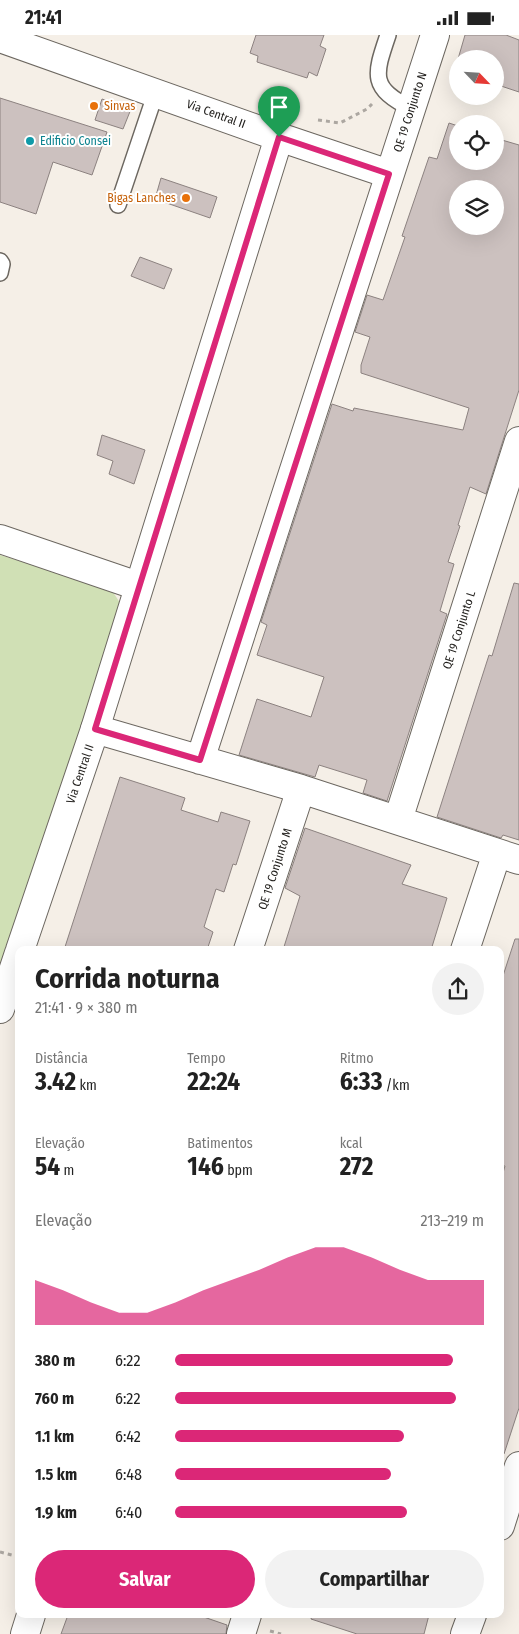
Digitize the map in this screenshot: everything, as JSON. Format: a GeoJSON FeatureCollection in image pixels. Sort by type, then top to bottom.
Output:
{"type":"FeatureCollection","features":[{"type":"Feature","properties":{"kind":"street","name":"QE 19 Conjunto N"},"geometry":{"type":"LineString","coordinates":[[200,760],[435,35]]}},
{"type":"Feature","properties":{"kind":"street","name":"Via Central II"},"geometry":{"type":"LineString","coordinates":[[0,38],[54,46],[156,92],[279,137],[95,729],[21,946]]}},
{"type":"Feature","properties":{"kind":"street"},"geometry":{"type":"LineString","coordinates":[[279,137],[389,174]]}},
{"type":"Feature","properties":{"kind":"street","name":"QE 19 Conjunto L"},"geometry":{"type":"LineString","coordinates":[[398,820],[519,441]]}},
{"type":"Feature","properties":{"kind":"street"},"geometry":{"type":"LineString","coordinates":[[0,539],[138,586]]}},
{"type":"Feature","properties":{"kind":"street"},"geometry":{"type":"LineString","coordinates":[[95,729],[301,789],[508,857],[467,946]]}},
{"type":"Feature","properties":{"kind":"street","name":"QE 19 Conjunto M"},"geometry":{"type":"LineString","coordinates":[[249,946],[301,789]]}},
{"type":"Feature","properties":{"kind":"street","name":"Via Central II"},"geometry":{"type":"LineString","coordinates":[[2,997],[15,962]]}},
{"type":"Feature","properties":{"kind":"street"},"geometry":{"type":"LineString","coordinates":[[504,1513],[519,1466]]}},
{"type":"Feature","properties":{"kind":"street"},"geometry":{"type":"LineString","coordinates":[[25,1634],[30,1618]]}},
{"type":"Feature","properties":{"kind":"street"},"geometry":{"type":"LineString","coordinates":[[241,1634],[246,1618]]}},
{"type":"Feature","properties":{"kind":"street"},"geometry":{"type":"LineString","coordinates":[[466,1634],[471,1618]]}},
{"type":"Feature","properties":{"kind":"lane"},"geometry":{"type":"LineString","coordinates":[[388,35],[378,71],[379,83],[385,92],[396,101],[412,109]]}},
{"type":"Feature","properties":{"kind":"lane"},"geometry":{"type":"LineString","coordinates":[[118,205],[156,92]]}},
{"type":"Feature","properties":{"kind":"lane"},"geometry":{"type":"LineString","coordinates":[[0,261],[2,264],[0,273]]}},
{"type":"Feature","properties":{"kind":"path"},"geometry":{"type":"LineString","coordinates":[[317,120],[340,123],[367,109],[385,92]]}},
{"type":"Feature","properties":{"kind":"path"},"geometry":{"type":"LineString","coordinates":[[0,1552],[15,1556]]}},
{"type":"Feature","properties":{"kind":"green space"},"geometry":{"type":"Polygon","coordinates":[[[0,555],[111,589],[124,609],[0,976],[0,555]]]}},
{"type":"Feature","properties":{"kind":"building"},"geometry":{"type":"Polygon","coordinates":[[[256,35],[324,35],[320,46],[326,49],[317,76],[309,72],[307,78],[257,62],[258,56],[250,53],[256,35]]]}},
{"type":"Feature","properties":{"kind":"building"},"geometry":{"type":"Polygon","coordinates":[[[465,35],[506,35],[519,40],[519,92],[504,87],[504,50],[461,50],[465,35]]]}},
{"type":"Feature","properties":{"kind":"building","name":"Edificio Consei"},"geometry":{"type":"Polygon","coordinates":[[[0,98],[107,132],[92,175],[53,162],[36,214],[0,202],[0,98]]]}},
{"type":"Feature","properties":{"kind":"building"},"geometry":{"type":"Polygon","coordinates":[[[102,99],[131,109],[123,129],[95,120],[102,99]]]}},
{"type":"Feature","properties":{"kind":"building"},"geometry":{"type":"Polygon","coordinates":[[[449,123],[449,170],[504,170],[504,141],[519,145],[519,390],[486,494],[470,487],[448,562],[454,564],[440,611],[447,614],[387,801],[363,793],[367,780],[319,765],[315,777],[239,755],[257,699],[311,717],[324,677],[257,655],[267,625],[261,622],[332,404],[353,411],[354,408],[463,430],[469,408],[361,373],[361,365],[370,337],[355,332],[367,295],[383,300],[405,237],[402,236],[429,157],[437,159],[449,123]]]}},
{"type":"Feature","properties":{"kind":"building","name":"Bigas Lanches"},"geometry":{"type":"Polygon","coordinates":[[[161,178],[217,197],[210,218],[155,199],[161,178]]]}},
{"type":"Feature","properties":{"kind":"building"},"geometry":{"type":"Polygon","coordinates":[[[140,257],[172,269],[164,289],[131,276],[140,257]]]}},
{"type":"Feature","properties":{"kind":"building"},"geometry":{"type":"Polygon","coordinates":[[[102,435],[145,450],[134,484],[109,474],[113,461],[97,455],[102,435]]]}},
{"type":"Feature","properties":{"kind":"building"},"geometry":{"type":"Polygon","coordinates":[[[514,583],[519,584],[519,840],[503,835],[501,838],[437,817],[489,655],[492,656],[514,583]]]}},
{"type":"Feature","properties":{"kind":"building"},"geometry":{"type":"Polygon","coordinates":[[[120,777],[185,798],[181,810],[218,822],[221,812],[250,821],[236,865],[233,864],[224,892],[216,889],[204,927],[213,932],[208,946],[65,946],[120,777]]]}},
{"type":"Feature","properties":{"kind":"building"},"geometry":{"type":"Polygon","coordinates":[[[305,828],[411,865],[402,884],[447,898],[432,946],[284,946],[300,896],[285,888],[305,828]]]}},
{"type":"Feature","properties":{"kind":"building"},"geometry":{"type":"Polygon","coordinates":[[[515,939],[519,939],[519,1408],[504,1454],[505,1166],[504,973],[515,939]]]}},
{"type":"Feature","properties":{"kind":"building"},"geometry":{"type":"Polygon","coordinates":[[[67,1618],[207,1618],[227,1625],[226,1634],[61,1634],[67,1618]]]}},
{"type":"Feature","properties":{"kind":"building"},"geometry":{"type":"Polygon","coordinates":[[[428,1618],[424,1634],[357,1634],[311,1619],[428,1618]]]}},
{"type":"Feature","properties":{"kind":"place","name":"Sinvas"},"geometry":{"type":"Point","coordinates":[94,106]}},
{"type":"Feature","properties":{"kind":"place","name":"Edificio Consei"},"geometry":{"type":"Point","coordinates":[30,141]}},
{"type":"Feature","properties":{"kind":"place","name":"Bigas Lanches"},"geometry":{"type":"Point","coordinates":[186,198]}},
{"type":"Feature","properties":{"kind":"route"},"geometry":{"type":"LineString","coordinates":[[279,137],[389,174],[200,760],[95,729],[279,137]]}}]}
